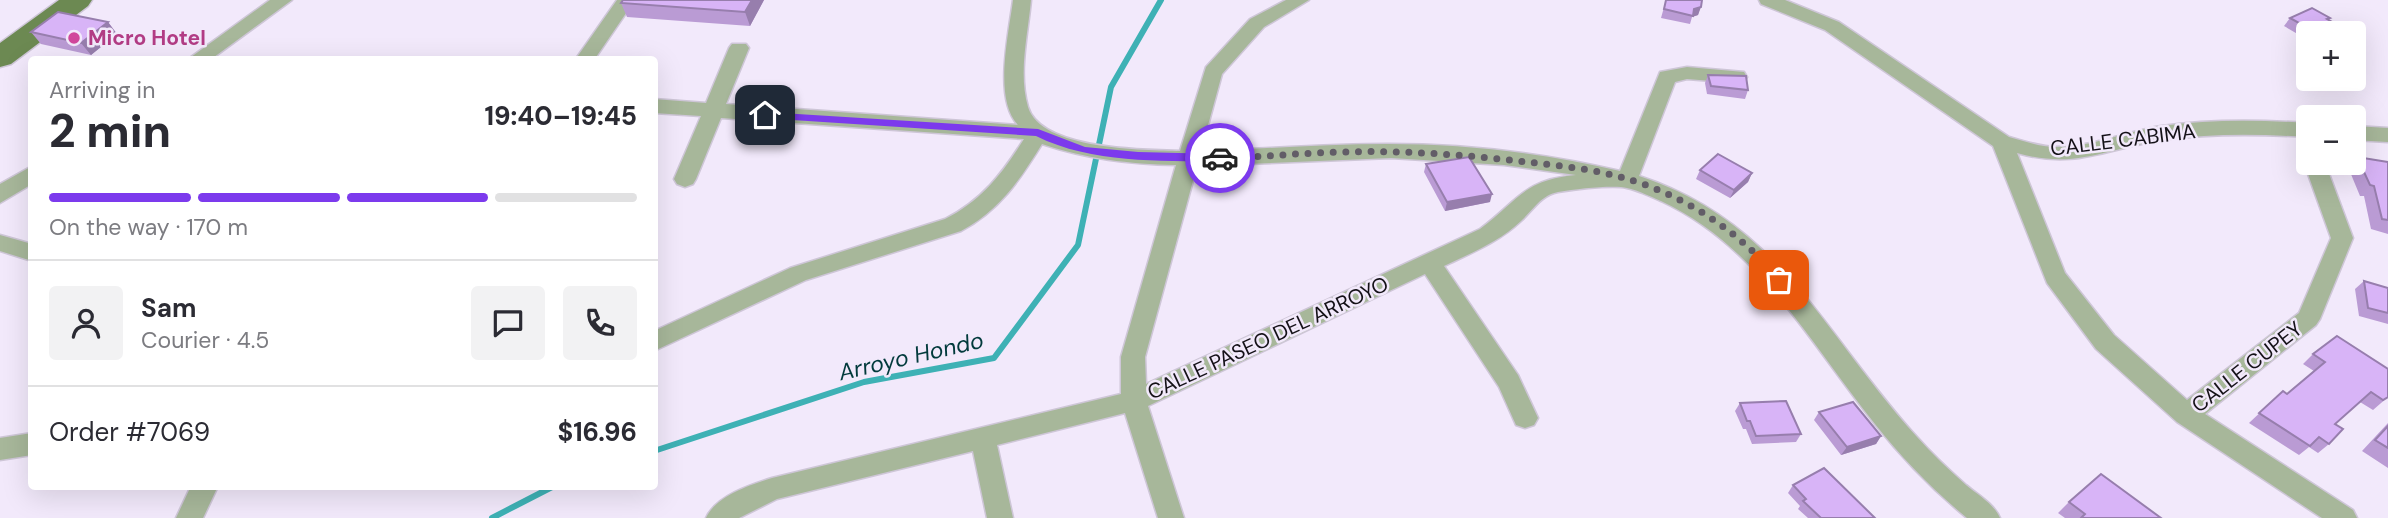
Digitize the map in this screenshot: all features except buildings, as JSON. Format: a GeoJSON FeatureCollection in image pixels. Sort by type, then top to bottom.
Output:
{"type":"FeatureCollection","features":[{"type":"Feature","properties":{"kind":"main road"},"geometry":{"type":"LineString","coordinates":[[0,36],[50,0]]}},
{"type":"Feature","properties":{"kind":"main road"},"geometry":{"type":"LineString","coordinates":[[0,57],[78,0]]}},
{"type":"Feature","properties":{"kind":"street"},"geometry":{"type":"LineString","coordinates":[[202,56],[283,0]]}},
{"type":"Feature","properties":{"kind":"street"},"geometry":{"type":"LineString","coordinates":[[587,56],[626,0]]}},
{"type":"Feature","properties":{"kind":"street"},"geometry":{"type":"LineString","coordinates":[[1022,0],[1015,80],[1018,105],[1023,117],[1038,133]]}},
{"type":"Feature","properties":{"kind":"street"},"geometry":{"type":"LineString","coordinates":[[1171,518],[1134,401],[1133,357],[1213,72],[1257,23],[1300,0]]}},
{"type":"Feature","properties":{"kind":"street"},"geometry":{"type":"LineString","coordinates":[[1768,0],[1832,26],[2002,142],[2055,277],[2105,342],[2186,415],[2344,518]]}},
{"type":"Feature","properties":{"kind":"street"},"geometry":{"type":"LineString","coordinates":[[685,179],[739,48]]}},
{"type":"Feature","properties":{"kind":"street"},"geometry":{"type":"LineString","coordinates":[[1627,179],[1667,77],[1687,73],[1737,77]]}},
{"type":"Feature","properties":{"kind":"street"},"geometry":{"type":"LineString","coordinates":[[658,106],[1038,133],[1085,150],[1138,156],[1190,159],[1388,151],[1476,156],[1559,166],[1627,179],[1689,205],[1735,237],[1762,260],[1885,418],[1947,487],[1987,518]]}},
{"type":"Feature","properties":{"kind":"street","name":"CALLE CABIMA"},"geometry":{"type":"LineString","coordinates":[[2002,142],[2054,154],[2096,148],[2143,136],[2190,131],[2255,127],[2296,133]]}},
{"type":"Feature","properties":{"kind":"street"},"geometry":{"type":"LineString","coordinates":[[658,340],[723,307],[798,274],[953,225],[976,215],[994,201],[1038,133]]}},
{"type":"Feature","properties":{"kind":"street"},"geometry":{"type":"LineString","coordinates":[[2366,134],[2388,135]]}},
{"type":"Feature","properties":{"kind":"street","name":"CALLE CUPEY"},"geometry":{"type":"LineString","coordinates":[[2186,415],[2308,318],[2342,238],[2319,175]]}},
{"type":"Feature","properties":{"kind":"street"},"geometry":{"type":"LineString","coordinates":[[0,195],[28,176]]}},
{"type":"Feature","properties":{"kind":"street","name":"CALLE PASEO DEL ARROYO"},"geometry":{"type":"LineString","coordinates":[[719,518],[732,508],[772,489],[1134,401],[1488,234],[1513,216],[1532,195],[1551,185],[1627,179]]}},
{"type":"Feature","properties":{"kind":"street"},"geometry":{"type":"LineString","coordinates":[[0,243],[28,252]]}},
{"type":"Feature","properties":{"kind":"street"},"geometry":{"type":"LineString","coordinates":[[1429,262],[1509,382],[1525,418]]}},
{"type":"Feature","properties":{"kind":"street"},"geometry":{"type":"LineString","coordinates":[[983,438],[1000,518]]}},
{"type":"Feature","properties":{"kind":"street"},"geometry":{"type":"LineString","coordinates":[[0,449],[28,445]]}},
{"type":"Feature","properties":{"kind":"street"},"geometry":{"type":"LineString","coordinates":[[189,518],[203,490]]}},
{"type":"Feature","properties":{"kind":"waterway","name":"Arroyo Hondo"},"geometry":{"type":"LineString","coordinates":[[658,450],[864,382],[994,358],[1078,245],[1111,87],[1161,0]]}},
{"type":"Feature","properties":{"kind":"waterway","name":"Arroyo Hondo"},"geometry":{"type":"LineString","coordinates":[[492,518],[546,490]]}},
{"type":"Feature","properties":{"kind":"way so far"},"geometry":{"type":"LineString","coordinates":[[1220,158],[1388,151],[1476,156],[1559,166],[1627,179],[1689,205],[1735,237],[1762,260],[1779,280]]}},
{"type":"Feature","properties":{"kind":"place","name":"Micro Hotel"},"geometry":{"type":"Point","coordinates":[74,38]}},
{"type":"Feature","properties":{"kind":"route"},"geometry":{"type":"LineString","coordinates":[[765,115],[1038,133],[1085,150],[1114,154],[1190,159],[1220,158]]}}]}
